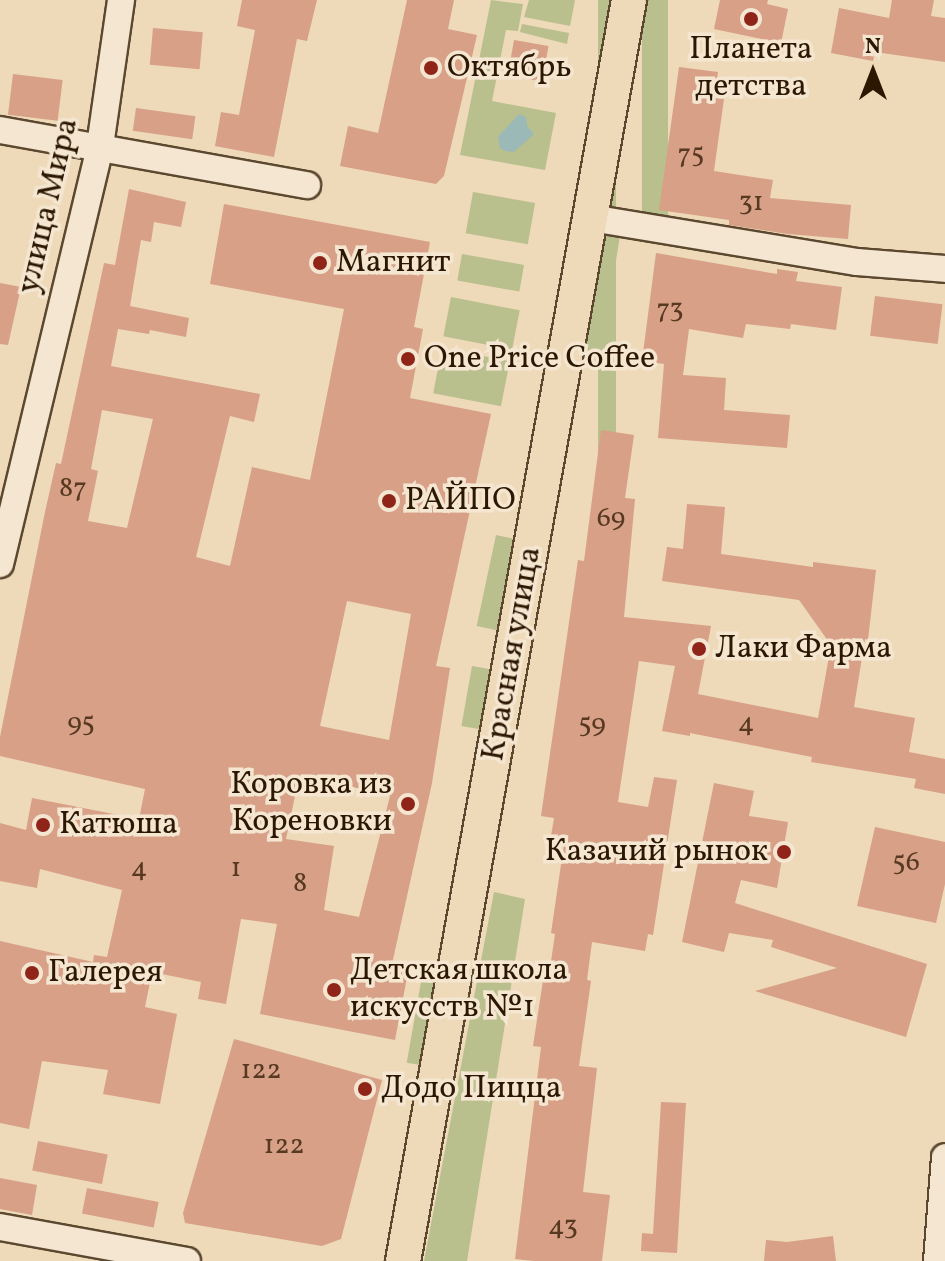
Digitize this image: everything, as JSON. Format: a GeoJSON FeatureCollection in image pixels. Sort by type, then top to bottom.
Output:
{"type":"FeatureCollection","features":[{"type":"Feature","properties":{"kind":"main road","name":"Красная улица"},"geometry":{"type":"LineString","coordinates":[[403,1261],[629,0]]}},
{"type":"Feature","properties":{"kind":"street","name":"улица Мира"},"geometry":{"type":"LineString","coordinates":[[0,564],[100,146],[121,0]]}},
{"type":"Feature","properties":{"kind":"street"},"geometry":{"type":"LineString","coordinates":[[0,130],[307,185]]}},
{"type":"Feature","properties":{"kind":"street"},"geometry":{"type":"LineString","coordinates":[[591,218],[857,262],[945,269]]}},
{"type":"Feature","properties":{"kind":"street"},"geometry":{"type":"LineString","coordinates":[[937,1261],[945,1157]]}},
{"type":"Feature","properties":{"kind":"street"},"geometry":{"type":"LineString","coordinates":[[0,1227],[187,1261]]}},
{"type":"Feature","properties":{"kind":"green space"},"geometry":{"type":"Polygon","coordinates":[[[491,0],[523,4],[518,31],[506,30],[492,101],[556,113],[545,170],[460,155],[491,0]]]}},
{"type":"Feature","properties":{"kind":"green space"},"geometry":{"type":"Polygon","coordinates":[[[529,0],[575,0],[570,26],[524,17],[529,0]]]}},
{"type":"Feature","properties":{"kind":"green space"},"geometry":{"type":"Polygon","coordinates":[[[598,0],[616,0],[616,485],[598,485],[598,0]]]}},
{"type":"Feature","properties":{"kind":"green space"},"geometry":{"type":"Polygon","coordinates":[[[642,0],[668,0],[668,215],[642,215],[642,0]]]}},
{"type":"Feature","properties":{"kind":"green space"},"geometry":{"type":"Polygon","coordinates":[[[522,24],[569,33],[567,44],[520,32],[522,24]]]}},
{"type":"Feature","properties":{"kind":"green space"},"geometry":{"type":"Polygon","coordinates":[[[473,192],[535,203],[528,244],[466,233],[473,192]]]}},
{"type":"Feature","properties":{"kind":"green space"},"geometry":{"type":"Polygon","coordinates":[[[602,234],[620,237],[599,367],[581,364],[602,234]]]}},
{"type":"Feature","properties":{"kind":"green space"},"geometry":{"type":"Polygon","coordinates":[[[462,254],[524,265],[519,292],[457,281],[462,254]]]}},
{"type":"Feature","properties":{"kind":"green space"},"geometry":{"type":"Polygon","coordinates":[[[451,297],[520,310],[512,350],[443,336],[451,297]]]}},
{"type":"Feature","properties":{"kind":"green space"},"geometry":{"type":"Polygon","coordinates":[[[442,348],[510,361],[501,406],[433,393],[442,348]]]}},
{"type":"Feature","properties":{"kind":"green space"},"geometry":{"type":"Polygon","coordinates":[[[496,535],[519,540],[500,631],[477,626],[496,535]]]}},
{"type":"Feature","properties":{"kind":"green space"},"geometry":{"type":"Polygon","coordinates":[[[472,666],[495,670],[484,730],[461,726],[472,666]]]}},
{"type":"Feature","properties":{"kind":"green space"},"geometry":{"type":"Polygon","coordinates":[[[494,892],[525,899],[467,1261],[424,1261],[494,892]]]}},
{"type":"Feature","properties":{"kind":"green space"},"geometry":{"type":"Polygon","coordinates":[[[422,976],[439,979],[423,1066],[407,1063],[422,976]]]}},
{"type":"Feature","properties":{"kind":"water"},"geometry":{"type":"Polygon","coordinates":[[[519,114],[526,117],[527,126],[534,134],[514,152],[505,151],[500,148],[498,137],[519,114]]]}},
{"type":"Feature","properties":{"kind":"building"},"geometry":{"type":"Polygon","coordinates":[[[242,0],[317,0],[307,41],[297,39],[274,157],[215,146],[221,112],[239,115],[255,30],[237,26],[242,0]]]}},
{"type":"Feature","properties":{"kind":"building"},"geometry":{"type":"Polygon","coordinates":[[[407,0],[454,0],[448,29],[477,35],[444,176],[436,184],[340,166],[348,126],[378,133],[407,0]]]}},
{"type":"Feature","properties":{"kind":"building","name":"Планета детства"},"geometry":{"type":"Polygon","coordinates":[[[720,0],[768,0],[767,4],[788,9],[781,43],[714,29],[720,0]]]}},
{"type":"Feature","properties":{"kind":"building"},"geometry":{"type":"Polygon","coordinates":[[[892,0],[934,0],[931,16],[945,18],[945,62],[875,52],[873,61],[831,53],[839,8],[889,18],[892,0]]]}},
{"type":"Feature","properties":{"kind":"building"},"geometry":{"type":"Polygon","coordinates":[[[153,28],[203,32],[200,69],[150,65],[153,28]]]}},
{"type":"Feature","properties":{"kind":"building"},"geometry":{"type":"Polygon","coordinates":[[[514,40],[548,46],[542,82],[508,75],[514,40]]]}},
{"type":"Feature","properties":{"kind":"building"},"geometry":{"type":"Polygon","coordinates":[[[679,67],[718,72],[714,98],[724,99],[714,171],[773,180],[770,198],[851,205],[848,239],[729,225],[729,220],[659,210],[679,67]]]}},
{"type":"Feature","properties":{"kind":"building"},"geometry":{"type":"Polygon","coordinates":[[[13,74],[63,80],[58,121],[8,115],[13,74]]]}},
{"type":"Feature","properties":{"kind":"building"},"geometry":{"type":"Polygon","coordinates":[[[136,108],[195,116],[192,139],[133,131],[136,108]]]}},
{"type":"Feature","properties":{"kind":"building"},"geometry":{"type":"Polygon","coordinates":[[[129,189],[186,202],[181,227],[154,222],[151,242],[141,240],[130,306],[189,318],[186,337],[150,330],[149,334],[118,329],[111,366],[260,394],[254,422],[230,416],[196,557],[230,566],[252,467],[310,480],[344,309],[210,284],[224,204],[430,242],[414,327],[423,329],[410,398],[491,414],[436,666],[450,668],[432,783],[392,964],[409,967],[395,1040],[260,1014],[277,924],[241,919],[226,1004],[198,999],[201,982],[152,972],[145,1007],[177,1014],[160,1104],[103,1094],[108,1070],[42,1061],[29,1129],[0,1123],[0,941],[93,962],[94,955],[107,957],[122,890],[40,869],[37,888],[0,881],[0,823],[26,830],[32,798],[139,819],[145,789],[0,756],[0,737],[56,463],[61,464],[104,263],[115,265],[129,189]],[[102,410],[91,469],[98,471],[88,521],[127,528],[153,419],[102,410]],[[347,601],[320,726],[389,740],[411,614],[347,601]],[[303,775],[299,777],[286,839],[334,846],[324,910],[359,917],[390,796],[303,775]]]}},
{"type":"Feature","properties":{"kind":"building"},"geometry":{"type":"Polygon","coordinates":[[[656,253],[777,274],[777,269],[798,272],[796,281],[842,287],[836,330],[791,324],[790,329],[746,324],[743,338],[689,329],[683,375],[726,378],[724,410],[790,415],[787,448],[658,438],[664,364],[642,361],[656,253]]]}},
{"type":"Feature","properties":{"kind":"building"},"geometry":{"type":"Polygon","coordinates":[[[0,283],[21,287],[8,345],[0,344],[0,283]]]}},
{"type":"Feature","properties":{"kind":"building"},"geometry":{"type":"Polygon","coordinates":[[[875,296],[942,304],[938,344],[870,336],[875,296]]]}},
{"type":"Feature","properties":{"kind":"building"},"geometry":{"type":"Polygon","coordinates":[[[601,430],[634,435],[625,498],[635,499],[624,617],[711,626],[698,694],[818,718],[831,645],[799,600],[662,581],[667,547],[683,549],[687,504],[725,507],[721,554],[813,567],[813,562],[876,570],[868,640],[865,639],[854,707],[915,718],[909,752],[945,759],[945,794],[914,788],[916,779],[811,762],[812,757],[690,733],[690,736],[662,731],[675,666],[639,661],[618,802],[648,807],[654,777],[677,780],[653,935],[648,934],[645,951],[592,942],[587,980],[591,981],[579,1066],[597,1068],[583,1192],[610,1195],[602,1261],[534,1261],[515,1259],[541,1047],[533,1046],[544,974],[549,975],[555,934],[551,933],[564,844],[550,842],[554,818],[541,816],[578,560],[584,561],[601,430]]]}},
{"type":"Feature","properties":{"kind":"building"},"geometry":{"type":"Polygon","coordinates":[[[714,783],[754,791],[749,816],[788,822],[777,888],[741,880],[735,903],[927,964],[906,1037],[755,991],[837,968],[771,947],[773,940],[729,933],[724,952],[682,942],[714,783]]]}},
{"type":"Feature","properties":{"kind":"building"},"geometry":{"type":"Polygon","coordinates":[[[875,827],[945,842],[945,884],[936,923],[857,906],[875,827]]]}},
{"type":"Feature","properties":{"kind":"building"},"geometry":{"type":"Polygon","coordinates":[[[234,1039],[382,1080],[341,1239],[322,1246],[185,1223],[183,1213],[234,1039]]]}},
{"type":"Feature","properties":{"kind":"building"},"geometry":{"type":"Polygon","coordinates":[[[661,1102],[686,1103],[677,1253],[641,1251],[642,1233],[653,1234],[661,1102]]]}},
{"type":"Feature","properties":{"kind":"building"},"geometry":{"type":"Polygon","coordinates":[[[38,1141],[108,1155],[102,1184],[32,1170],[38,1141]]]}},
{"type":"Feature","properties":{"kind":"building"},"geometry":{"type":"Polygon","coordinates":[[[0,1178],[37,1185],[32,1215],[0,1209],[0,1178]]]}},
{"type":"Feature","properties":{"kind":"building"},"geometry":{"type":"Polygon","coordinates":[[[87,1188],[159,1202],[154,1227],[82,1214],[87,1188]]]}},
{"type":"Feature","properties":{"kind":"building"},"geometry":{"type":"Polygon","coordinates":[[[833,1236],[836,1261],[764,1261],[766,1240],[787,1242],[833,1236]]]}},
{"type":"Feature","properties":{"kind":"place","name":"Планета детства"},"geometry":{"type":"Point","coordinates":[751,19]}},
{"type":"Feature","properties":{"kind":"place","name":"Октябрь"},"geometry":{"type":"Point","coordinates":[431,68]}},
{"type":"Feature","properties":{"kind":"place","name":"Магнит"},"geometry":{"type":"Point","coordinates":[320,263]}},
{"type":"Feature","properties":{"kind":"place","name":"One Price Coffee"},"geometry":{"type":"Point","coordinates":[408,359]}},
{"type":"Feature","properties":{"kind":"place","name":"РАЙПО"},"geometry":{"type":"Point","coordinates":[389,501]}},
{"type":"Feature","properties":{"kind":"place","name":"Лаки Фарма"},"geometry":{"type":"Point","coordinates":[699,649]}},
{"type":"Feature","properties":{"kind":"place","name":"Коровка из Кореновки"},"geometry":{"type":"Point","coordinates":[408,804]}},
{"type":"Feature","properties":{"kind":"place","name":"Катюша"},"geometry":{"type":"Point","coordinates":[43,825]}},
{"type":"Feature","properties":{"kind":"place","name":"Казачий рынок"},"geometry":{"type":"Point","coordinates":[784,852]}},
{"type":"Feature","properties":{"kind":"place","name":"Галерея"},"geometry":{"type":"Point","coordinates":[32,973]}},
{"type":"Feature","properties":{"kind":"place","name":"Детская школа искусств №1"},"geometry":{"type":"Point","coordinates":[334,990]}},
{"type":"Feature","properties":{"kind":"place","name":"Додо Пицца"},"geometry":{"type":"Point","coordinates":[365,1089]}}]}
